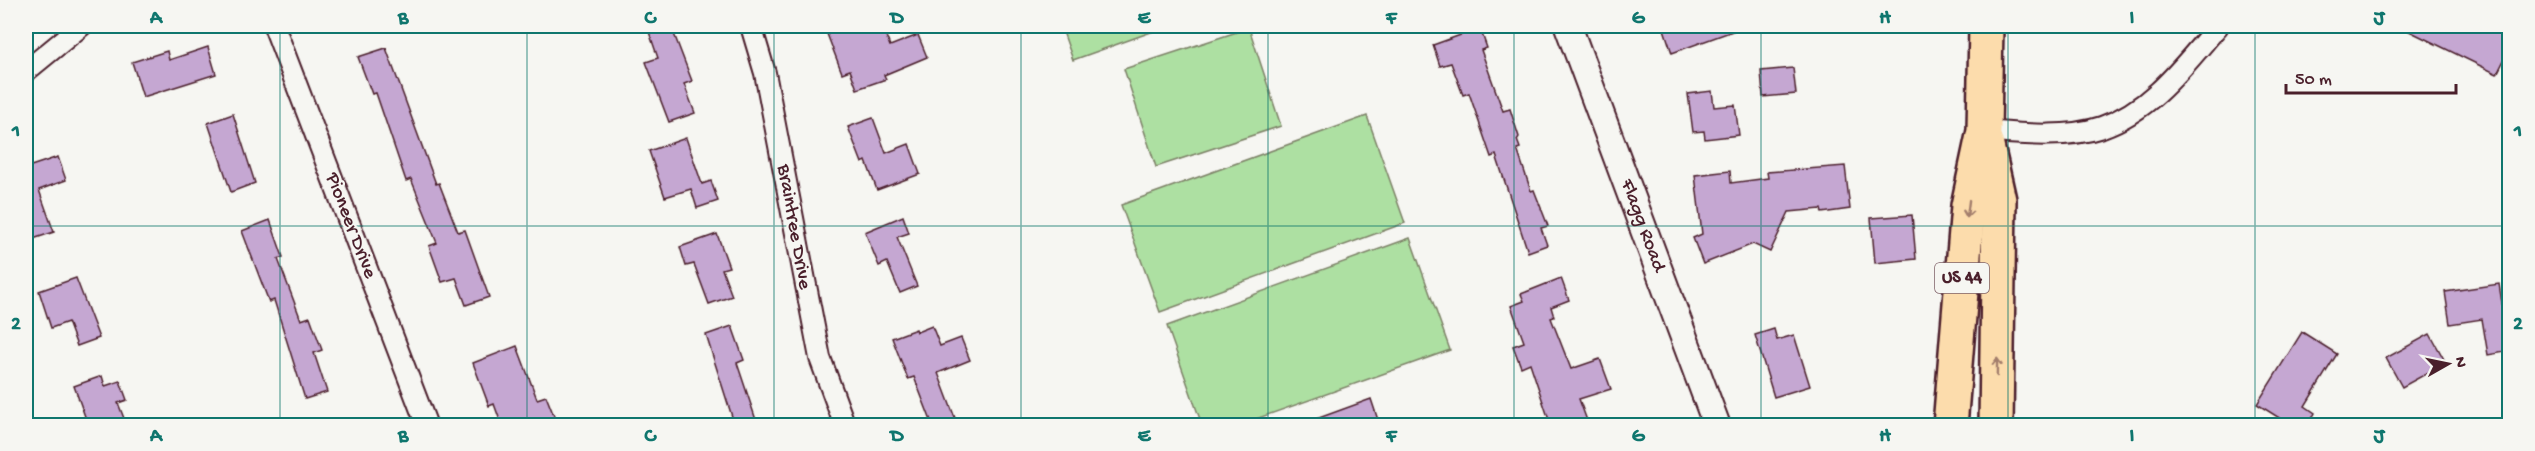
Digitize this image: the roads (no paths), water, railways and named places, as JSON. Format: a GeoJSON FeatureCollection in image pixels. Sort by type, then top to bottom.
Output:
{"type":"FeatureCollection","features":[{"type":"Feature","properties":{"kind":"highway","name":"US 44"},"geometry":{"type":"LineString","coordinates":[[1950,426],[1968,206],[1984,131],[1986,26]]}},
{"type":"Feature","properties":{"kind":"highway","name":"US 44"},"geometry":{"type":"LineString","coordinates":[[1984,131],[1999,200],[1996,426]]}},
{"type":"Feature","properties":{"kind":"street"},"geometry":{"type":"LineString","coordinates":[[26,71],[81,26]]}},
{"type":"Feature","properties":{"kind":"street","name":"Pioneer Drive"},"geometry":{"type":"LineString","coordinates":[[274,26],[427,426]]}},
{"type":"Feature","properties":{"kind":"street","name":"Braintree Drive"},"geometry":{"type":"LineString","coordinates":[[751,26],[765,73],[819,358],[845,426]]}},
{"type":"Feature","properties":{"kind":"street","name":"Flagg Road"},"geometry":{"type":"LineString","coordinates":[[1568,26],[1717,426]]}},
{"type":"Feature","properties":{"kind":"street"},"geometry":{"type":"LineString","coordinates":[[1984,131],[2028,134],[2086,130],[2120,119],[2138,109],[2174,78],[2218,26]]}}]}
